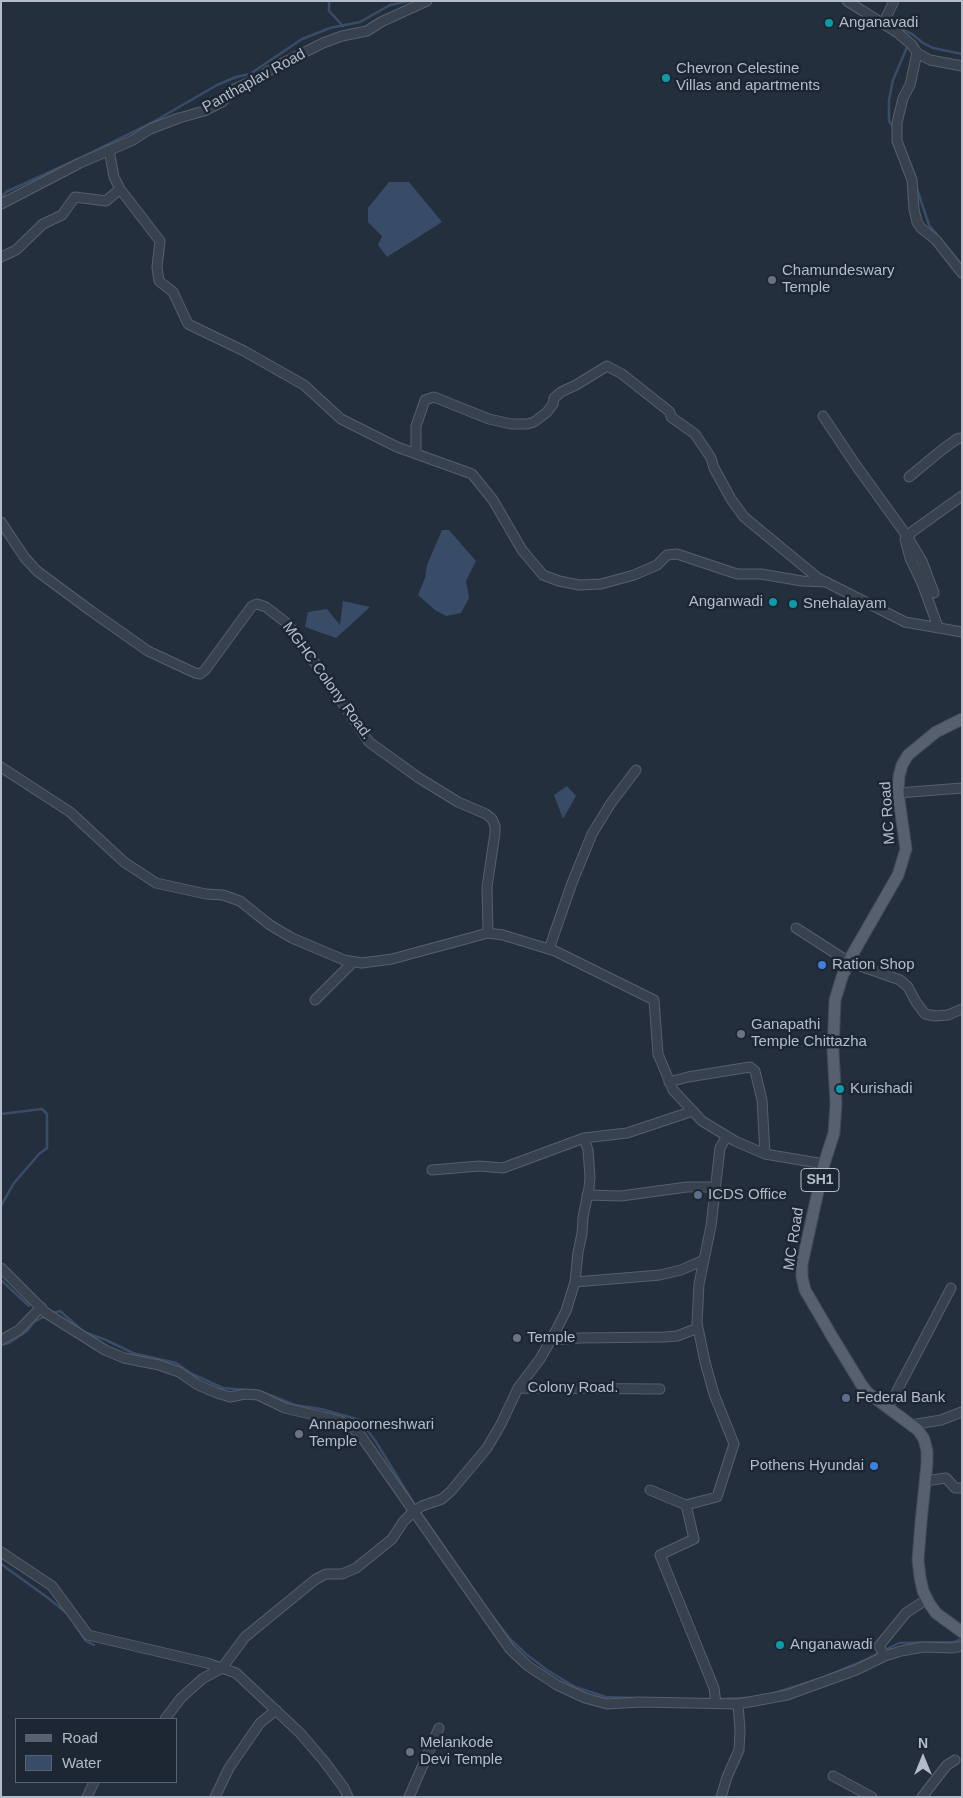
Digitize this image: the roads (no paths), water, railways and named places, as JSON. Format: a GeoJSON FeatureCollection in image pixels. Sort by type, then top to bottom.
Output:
{"type":"FeatureCollection","features":[{"type":"Feature","properties":{"kind":"main road","name":"MC Road"},"geometry":{"type":"LineString","coordinates":[[961,1630],[936,1613],[927,1599],[922,1584],[918,1560],[927,1451],[924,1439],[918,1430],[868,1393],[861,1384],[805,1290],[802,1264],[824,1164],[834,1133],[836,1103],[833,1051],[835,1000],[849,962],[898,876],[906,849],[906,838],[898,793],[902,765],[908,755],[936,732],[962,719]]}},
{"type":"Feature","properties":{"kind":"street","name":"Panthaplav Road"},"geometry":{"type":"LineString","coordinates":[[1,204],[80,162],[133,140],[150,129],[204,111],[222,102],[236,88],[257,79],[273,68],[323,43],[342,36],[367,31],[381,22],[427,1]]}},
{"type":"Feature","properties":{"kind":"street"},"geometry":{"type":"LineString","coordinates":[[847,1],[885,20],[918,53],[930,60],[962,66]]}},
{"type":"Feature","properties":{"kind":"street"},"geometry":{"type":"LineString","coordinates":[[885,20],[894,1]]}},
{"type":"Feature","properties":{"kind":"street"},"geometry":{"type":"LineString","coordinates":[[918,53],[910,85],[903,98],[897,123],[897,141],[912,180],[914,209],[918,222],[921,228],[936,240],[962,273]]}},
{"type":"Feature","properties":{"kind":"street"},"geometry":{"type":"LineString","coordinates":[[109,150],[114,177],[120,189],[160,240],[157,267],[159,280],[173,292],[188,324],[244,351],[304,385],[340,418],[397,447],[472,474],[493,500],[522,550],[543,575],[579,585],[600,584],[634,575],[657,565],[667,554],[677,554],[737,574],[761,574],[802,581],[827,582]]}},
{"type":"Feature","properties":{"kind":"street"},"geometry":{"type":"LineString","coordinates":[[1,257],[16,250],[43,224],[62,215],[76,198],[106,201],[120,189]]}},
{"type":"Feature","properties":{"kind":"street"},"geometry":{"type":"LineString","coordinates":[[416,453],[416,426],[425,400],[434,397],[489,419],[511,424],[527,424],[534,422],[547,412],[554,398],[560,392],[576,385],[607,366],[622,374],[670,412],[670,417],[694,434],[711,458],[724,487],[744,517],[775,540],[787,553],[812,573],[904,622],[962,632]]}},
{"type":"Feature","properties":{"kind":"street"},"geometry":{"type":"LineString","coordinates":[[823,416],[854,464],[907,536],[922,561],[934,593]]}},
{"type":"Feature","properties":{"kind":"street"},"geometry":{"type":"LineString","coordinates":[[909,477],[943,449],[957,439],[962,438]]}},
{"type":"Feature","properties":{"kind":"street"},"geometry":{"type":"LineString","coordinates":[[938,628],[905,539],[962,496]]}},
{"type":"Feature","properties":{"kind":"street","name":"MGHC Colony Road."},"geometry":{"type":"LineString","coordinates":[[1,522],[36,571],[148,651],[195,674],[200,674],[204,670],[252,606],[262,605],[282,619],[289,625],[369,742],[419,778],[458,802],[486,814],[492,819],[495,833],[487,887],[488,933]]}},
{"type":"Feature","properties":{"kind":"street"},"geometry":{"type":"LineString","coordinates":[[1,767],[70,812],[124,862],[156,883],[206,894],[223,895],[240,901],[270,925],[292,938],[307,946],[353,962],[362,963],[392,959],[488,933],[503,935],[549,949],[654,1000],[658,1054],[673,1090],[702,1121],[735,1141],[765,1154],[824,1164]]}},
{"type":"Feature","properties":{"kind":"street"},"geometry":{"type":"LineString","coordinates":[[549,949],[572,883],[592,834],[611,802],[636,770]]}},
{"type":"Feature","properties":{"kind":"street"},"geometry":{"type":"LineString","coordinates":[[898,793],[962,788]]}},
{"type":"Feature","properties":{"kind":"street"},"geometry":{"type":"LineString","coordinates":[[796,928],[849,962],[900,980],[908,987],[925,1014],[935,1016],[948,1015],[962,1009]]}},
{"type":"Feature","properties":{"kind":"street"},"geometry":{"type":"LineString","coordinates":[[315,1000],[353,962]]}},
{"type":"Feature","properties":{"kind":"street"},"geometry":{"type":"LineString","coordinates":[[670,1082],[688,1077],[750,1067],[755,1071],[762,1100],[765,1154]]}},
{"type":"Feature","properties":{"kind":"street"},"geometry":{"type":"LineString","coordinates":[[432,1170],[479,1166],[503,1168],[584,1138],[627,1133],[693,1111]]}},
{"type":"Feature","properties":{"kind":"street"},"geometry":{"type":"LineString","coordinates":[[650,1490],[686,1504],[717,1497],[734,1444],[718,1407],[705,1362],[698,1328],[698,1296],[711,1226],[714,1187],[720,1148],[727,1136]]}},
{"type":"Feature","properties":{"kind":"street","name":"Colony Road."},"geometry":{"type":"LineString","coordinates":[[518,1388],[540,1359],[566,1311],[575,1282],[590,1177],[588,1150],[584,1138]]}},
{"type":"Feature","properties":{"kind":"street"},"geometry":{"type":"LineString","coordinates":[[587,1195],[599,1192],[621,1196],[687,1187],[714,1187]]}},
{"type":"Feature","properties":{"kind":"street"},"geometry":{"type":"LineString","coordinates":[[575,1282],[660,1275],[681,1270],[704,1260]]}},
{"type":"Feature","properties":{"kind":"street"},"geometry":{"type":"LineString","coordinates":[[1,1268],[43,1310],[105,1350],[124,1358],[159,1365],[179,1372],[198,1385],[217,1393],[230,1397],[245,1394],[258,1395],[285,1408],[340,1421],[359,1433],[417,1509],[510,1649],[528,1666],[557,1685],[585,1698],[607,1704],[640,1702],[738,1704],[786,1695],[856,1670],[885,1656],[901,1651],[923,1647],[953,1648],[962,1646]]}},
{"type":"Feature","properties":{"kind":"street"},"geometry":{"type":"LineString","coordinates":[[888,1408],[951,1288]]}},
{"type":"Feature","properties":{"kind":"street"},"geometry":{"type":"LineString","coordinates":[[1,1340],[19,1330],[43,1310]]}},
{"type":"Feature","properties":{"kind":"street"},"geometry":{"type":"LineString","coordinates":[[550,1340],[677,1336],[698,1328]]}},
{"type":"Feature","properties":{"kind":"street"},"geometry":{"type":"LineString","coordinates":[[166,1718],[182,1698],[202,1679],[222,1668],[245,1637],[316,1579],[326,1574],[342,1574],[356,1568],[392,1539],[403,1522],[417,1509],[442,1499],[451,1491],[487,1448],[518,1388]]}},
{"type":"Feature","properties":{"kind":"street","name":"Colony Road."},"geometry":{"type":"LineString","coordinates":[[518,1388],[660,1389]]}},
{"type":"Feature","properties":{"kind":"street"},"geometry":{"type":"LineString","coordinates":[[911,1425],[941,1420],[962,1412]]}},
{"type":"Feature","properties":{"kind":"street"},"geometry":{"type":"LineString","coordinates":[[925,1481],[946,1478],[955,1488],[962,1488]]}},
{"type":"Feature","properties":{"kind":"street"},"geometry":{"type":"LineString","coordinates":[[686,1504],[694,1539],[660,1555],[714,1688],[716,1704]]}},
{"type":"Feature","properties":{"kind":"street"},"geometry":{"type":"LineString","coordinates":[[1,1552],[52,1586],[88,1635],[207,1663],[236,1673],[300,1733],[324,1761],[344,1788],[348,1797]]}},
{"type":"Feature","properties":{"kind":"street"},"geometry":{"type":"LineString","coordinates":[[885,1656],[879,1646],[906,1613],[927,1599]]}},
{"type":"Feature","properties":{"kind":"street"},"geometry":{"type":"LineString","coordinates":[[721,1797],[727,1777],[739,1750],[738,1704]]}},
{"type":"Feature","properties":{"kind":"street"},"geometry":{"type":"LineString","coordinates":[[215,1797],[230,1768],[260,1723],[276,1710]]}},
{"type":"Feature","properties":{"kind":"street"},"geometry":{"type":"LineString","coordinates":[[409,1797],[439,1728]]}},
{"type":"Feature","properties":{"kind":"street"},"geometry":{"type":"LineString","coordinates":[[922,1797],[947,1765],[955,1760]]}},
{"type":"Feature","properties":{"kind":"street"},"geometry":{"type":"LineString","coordinates":[[833,1776],[853,1793],[872,1797]]}},
{"type":"Feature","properties":{"kind":"street"},"geometry":{"type":"LineString","coordinates":[[86,1797],[93,1783]]}},
{"type":"Feature","properties":{"kind":"water"},"geometry":{"type":"Polygon","coordinates":[[[389,182],[409,182],[442,222],[387,257],[378,245],[382,236],[368,222],[368,208],[389,182]]]}},
{"type":"Feature","properties":{"kind":"water"},"geometry":{"type":"Polygon","coordinates":[[[442,530],[449,530],[476,561],[466,581],[469,598],[461,613],[446,616],[435,610],[418,595],[425,578],[427,565],[442,530]]]}},
{"type":"Feature","properties":{"kind":"water"},"geometry":{"type":"Polygon","coordinates":[[[343,601],[370,607],[336,638],[305,627],[308,612],[327,609],[340,625],[343,601]]]}},
{"type":"Feature","properties":{"kind":"water"},"geometry":{"type":"Polygon","coordinates":[[[567,786],[576,796],[563,819],[554,795],[567,786]]]}},
{"type":"Feature","properties":{"kind":"waterway"},"geometry":{"type":"LineString","coordinates":[[329,1],[329,11],[343,26]]}},
{"type":"Feature","properties":{"kind":"waterway"},"geometry":{"type":"LineString","coordinates":[[1,198],[6,192],[155,121],[217,85],[236,77],[250,74],[302,39],[330,28],[360,22],[390,5],[409,1]]}},
{"type":"Feature","properties":{"kind":"waterway"},"geometry":{"type":"LineString","coordinates":[[893,25],[912,34],[933,48],[962,54]]}},
{"type":"Feature","properties":{"kind":"waterway"},"geometry":{"type":"LineString","coordinates":[[893,127],[889,121],[889,100],[893,80],[908,45]]}},
{"type":"Feature","properties":{"kind":"waterway"},"geometry":{"type":"LineString","coordinates":[[916,186],[929,225],[962,265]]}},
{"type":"Feature","properties":{"kind":"waterway"},"geometry":{"type":"LineString","coordinates":[[1,1114],[42,1109],[47,1114],[47,1148],[39,1154],[14,1183],[1,1206]]}},
{"type":"Feature","properties":{"kind":"waterway"},"geometry":{"type":"LineString","coordinates":[[1,1280],[29,1306]]}},
{"type":"Feature","properties":{"kind":"waterway"},"geometry":{"type":"LineString","coordinates":[[53,1313],[60,1311],[84,1332],[133,1353],[176,1363],[192,1374],[223,1388],[257,1391]]}},
{"type":"Feature","properties":{"kind":"waterway"},"geometry":{"type":"LineString","coordinates":[[1,1345],[9,1343],[27,1331],[34,1322],[45,1316]]}},
{"type":"Feature","properties":{"kind":"waterway"},"geometry":{"type":"LineString","coordinates":[[262,1392],[295,1405],[321,1409],[360,1420],[413,1502],[474,1590]]}},
{"type":"Feature","properties":{"kind":"waterway"},"geometry":{"type":"LineString","coordinates":[[1,1564],[68,1614]]}},
{"type":"Feature","properties":{"kind":"waterway"},"geometry":{"type":"LineString","coordinates":[[490,1613],[510,1639],[526,1654],[547,1670],[575,1687],[606,1697],[634,1698]]}},
{"type":"Feature","properties":{"kind":"waterway"},"geometry":{"type":"LineString","coordinates":[[75,1625],[86,1641],[94,1645]]}},
{"type":"Feature","properties":{"kind":"waterway"},"geometry":{"type":"LineString","coordinates":[[771,1694],[822,1678],[899,1643],[954,1642],[962,1639]]}},
{"type":"Feature","properties":{"kind":"waterway"},"geometry":{"type":"LineString","coordinates":[[719,1699],[749,1698]]}},
{"type":"Feature","properties":{"kind":"place","name":"Anganavadi"},"geometry":{"type":"Point","coordinates":[829,23]}},
{"type":"Feature","properties":{"kind":"place","name":"Chevron Celestine Villas and apartments"},"geometry":{"type":"Point","coordinates":[666,78]}},
{"type":"Feature","properties":{"kind":"place","name":"Chamundeswary Temple"},"geometry":{"type":"Point","coordinates":[772,280]}},
{"type":"Feature","properties":{"kind":"place","name":"Anganwadi"},"geometry":{"type":"Point","coordinates":[773,602]}},
{"type":"Feature","properties":{"kind":"place","name":"Snehalayam"},"geometry":{"type":"Point","coordinates":[793,604]}},
{"type":"Feature","properties":{"kind":"place","name":"Ration Shop"},"geometry":{"type":"Point","coordinates":[822,965]}},
{"type":"Feature","properties":{"kind":"place","name":"Ganapathi Temple Chittazha"},"geometry":{"type":"Point","coordinates":[741,1034]}},
{"type":"Feature","properties":{"kind":"place","name":"Kurishadi"},"geometry":{"type":"Point","coordinates":[840,1089]}},
{"type":"Feature","properties":{"kind":"place","name":"ICDS Office"},"geometry":{"type":"Point","coordinates":[698,1195]}},
{"type":"Feature","properties":{"kind":"place","name":"Temple"},"geometry":{"type":"Point","coordinates":[517,1338]}},
{"type":"Feature","properties":{"kind":"place","name":"Federal Bank"},"geometry":{"type":"Point","coordinates":[846,1398]}},
{"type":"Feature","properties":{"kind":"place","name":"Annapoorneshwari Temple"},"geometry":{"type":"Point","coordinates":[299,1434]}},
{"type":"Feature","properties":{"kind":"place","name":"Pothens Hyundai"},"geometry":{"type":"Point","coordinates":[874,1466]}},
{"type":"Feature","properties":{"kind":"place","name":"Anganawadi"},"geometry":{"type":"Point","coordinates":[780,1645]}},
{"type":"Feature","properties":{"kind":"place","name":"Melankode Devi Temple"},"geometry":{"type":"Point","coordinates":[410,1752]}}]}
